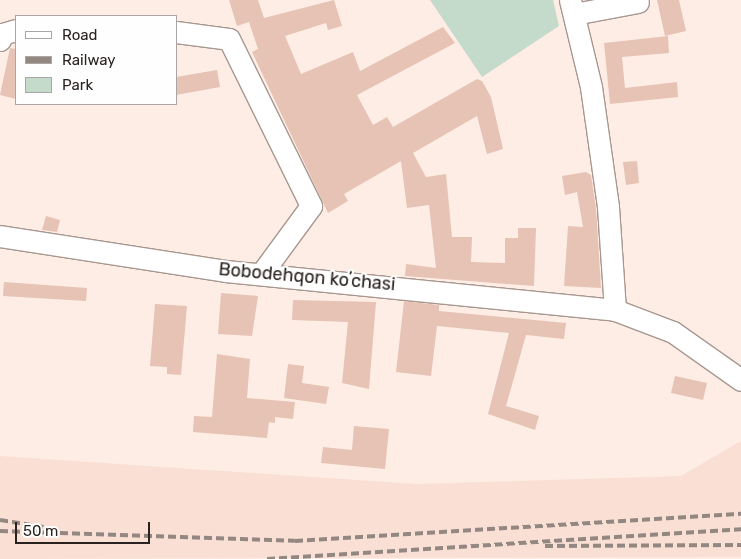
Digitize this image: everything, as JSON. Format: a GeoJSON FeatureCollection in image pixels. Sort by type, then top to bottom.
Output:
{"type":"FeatureCollection","features":[{"type":"Feature","properties":{"kind":"street"},"geometry":{"type":"LineString","coordinates":[[615,310],[608,207],[590,88],[572,7],[638,2]]}},
{"type":"Feature","properties":{"kind":"street"},"geometry":{"type":"LineString","coordinates":[[0,40],[2,34],[15,30]]}},
{"type":"Feature","properties":{"kind":"street"},"geometry":{"type":"LineString","coordinates":[[178,32],[228,39],[311,206],[262,274]]}},
{"type":"Feature","properties":{"kind":"street"},"geometry":{"type":"LineString","coordinates":[[0,250],[9,237]]}},
{"type":"Feature","properties":{"kind":"street","name":"Bobodehqon koʼchasi"},"geometry":{"type":"LineString","coordinates":[[9,237],[262,274],[615,310],[673,332],[741,380]]}},
{"type":"Feature","properties":{"kind":"shaded area"},"geometry":{"type":"Polygon","coordinates":[[[741,441],[741,557],[0,559],[0,456],[417,484],[681,476],[741,441]]]}},
{"type":"Feature","properties":{"kind":"green space"},"geometry":{"type":"Polygon","coordinates":[[[430,0],[553,0],[559,26],[482,77],[430,0]]]}},
{"type":"Feature","properties":{"kind":"building"},"geometry":{"type":"Polygon","coordinates":[[[229,0],[258,0],[264,18],[334,0],[342,26],[328,30],[326,23],[285,36],[301,74],[353,52],[360,71],[443,27],[455,43],[357,95],[373,125],[387,117],[393,127],[477,79],[482,81],[491,97],[503,149],[487,154],[477,116],[413,153],[426,177],[446,174],[452,237],[472,237],[471,262],[505,263],[505,238],[518,238],[518,228],[536,228],[534,286],[405,276],[406,264],[436,268],[429,205],[407,208],[401,161],[344,194],[348,201],[328,213],[252,52],[258,49],[249,22],[237,26],[229,0]]]}},
{"type":"Feature","properties":{"kind":"building"},"geometry":{"type":"Polygon","coordinates":[[[657,0],[679,0],[686,31],[665,36],[657,0]]]}},
{"type":"Feature","properties":{"kind":"building"},"geometry":{"type":"Polygon","coordinates":[[[668,36],[669,53],[622,57],[625,88],[677,82],[678,97],[610,104],[604,43],[668,36]]]}},
{"type":"Feature","properties":{"kind":"building"},"geometry":{"type":"Polygon","coordinates":[[[10,48],[15,49],[15,99],[0,95],[10,48]]]}},
{"type":"Feature","properties":{"kind":"building"},"geometry":{"type":"Polygon","coordinates":[[[217,70],[220,87],[178,95],[178,77],[217,70]]]}},
{"type":"Feature","properties":{"kind":"building"},"geometry":{"type":"Polygon","coordinates":[[[637,161],[639,183],[626,185],[623,162],[637,161]]]}},
{"type":"Feature","properties":{"kind":"building"},"geometry":{"type":"Polygon","coordinates":[[[586,172],[591,175],[596,208],[601,288],[564,286],[568,226],[583,227],[577,192],[565,195],[562,176],[586,172]]]}},
{"type":"Feature","properties":{"kind":"building"},"geometry":{"type":"Polygon","coordinates":[[[46,216],[60,220],[57,232],[42,230],[46,216]]]}},
{"type":"Feature","properties":{"kind":"building"},"geometry":{"type":"Polygon","coordinates":[[[4,282],[87,288],[86,301],[3,296],[4,282]]]}},
{"type":"Feature","properties":{"kind":"building"},"geometry":{"type":"Polygon","coordinates":[[[221,293],[258,296],[252,336],[218,334],[221,293]]]}},
{"type":"Feature","properties":{"kind":"building"},"geometry":{"type":"Polygon","coordinates":[[[293,300],[376,302],[369,389],[342,383],[348,322],[292,320],[293,300]]]}},
{"type":"Feature","properties":{"kind":"building"},"geometry":{"type":"Polygon","coordinates":[[[404,301],[439,305],[439,311],[566,323],[564,339],[526,335],[506,406],[539,416],[535,430],[488,414],[509,333],[437,326],[431,376],[396,372],[404,301]]]}},
{"type":"Feature","properties":{"kind":"building"},"geometry":{"type":"Polygon","coordinates":[[[155,304],[187,306],[181,375],[167,374],[167,367],[150,366],[155,304]]]}},
{"type":"Feature","properties":{"kind":"building"},"geometry":{"type":"Polygon","coordinates":[[[217,354],[250,359],[247,398],[295,402],[293,419],[275,417],[275,423],[269,422],[267,438],[193,432],[194,416],[212,417],[217,354]]]}},
{"type":"Feature","properties":{"kind":"building"},"geometry":{"type":"Polygon","coordinates":[[[288,364],[304,366],[302,383],[329,387],[326,404],[284,398],[288,364]]]}},
{"type":"Feature","properties":{"kind":"building"},"geometry":{"type":"Polygon","coordinates":[[[675,376],[707,383],[703,400],[671,393],[675,376]]]}},
{"type":"Feature","properties":{"kind":"building"},"geometry":{"type":"Polygon","coordinates":[[[354,426],[389,429],[385,469],[321,463],[323,447],[352,450],[354,426]]]}},
{"type":"Feature","properties":{"kind":"railway"},"geometry":{"type":"LineString","coordinates":[[0,531],[295,541],[741,514]]}},
{"type":"Feature","properties":{"kind":"railway"},"geometry":{"type":"LineString","coordinates":[[0,520],[43,527]]}},
{"type":"Feature","properties":{"kind":"railway"},"geometry":{"type":"LineString","coordinates":[[267,559],[741,529]]}},
{"type":"Feature","properties":{"kind":"railway"},"geometry":{"type":"LineString","coordinates":[[545,546],[741,545]]}}]}
